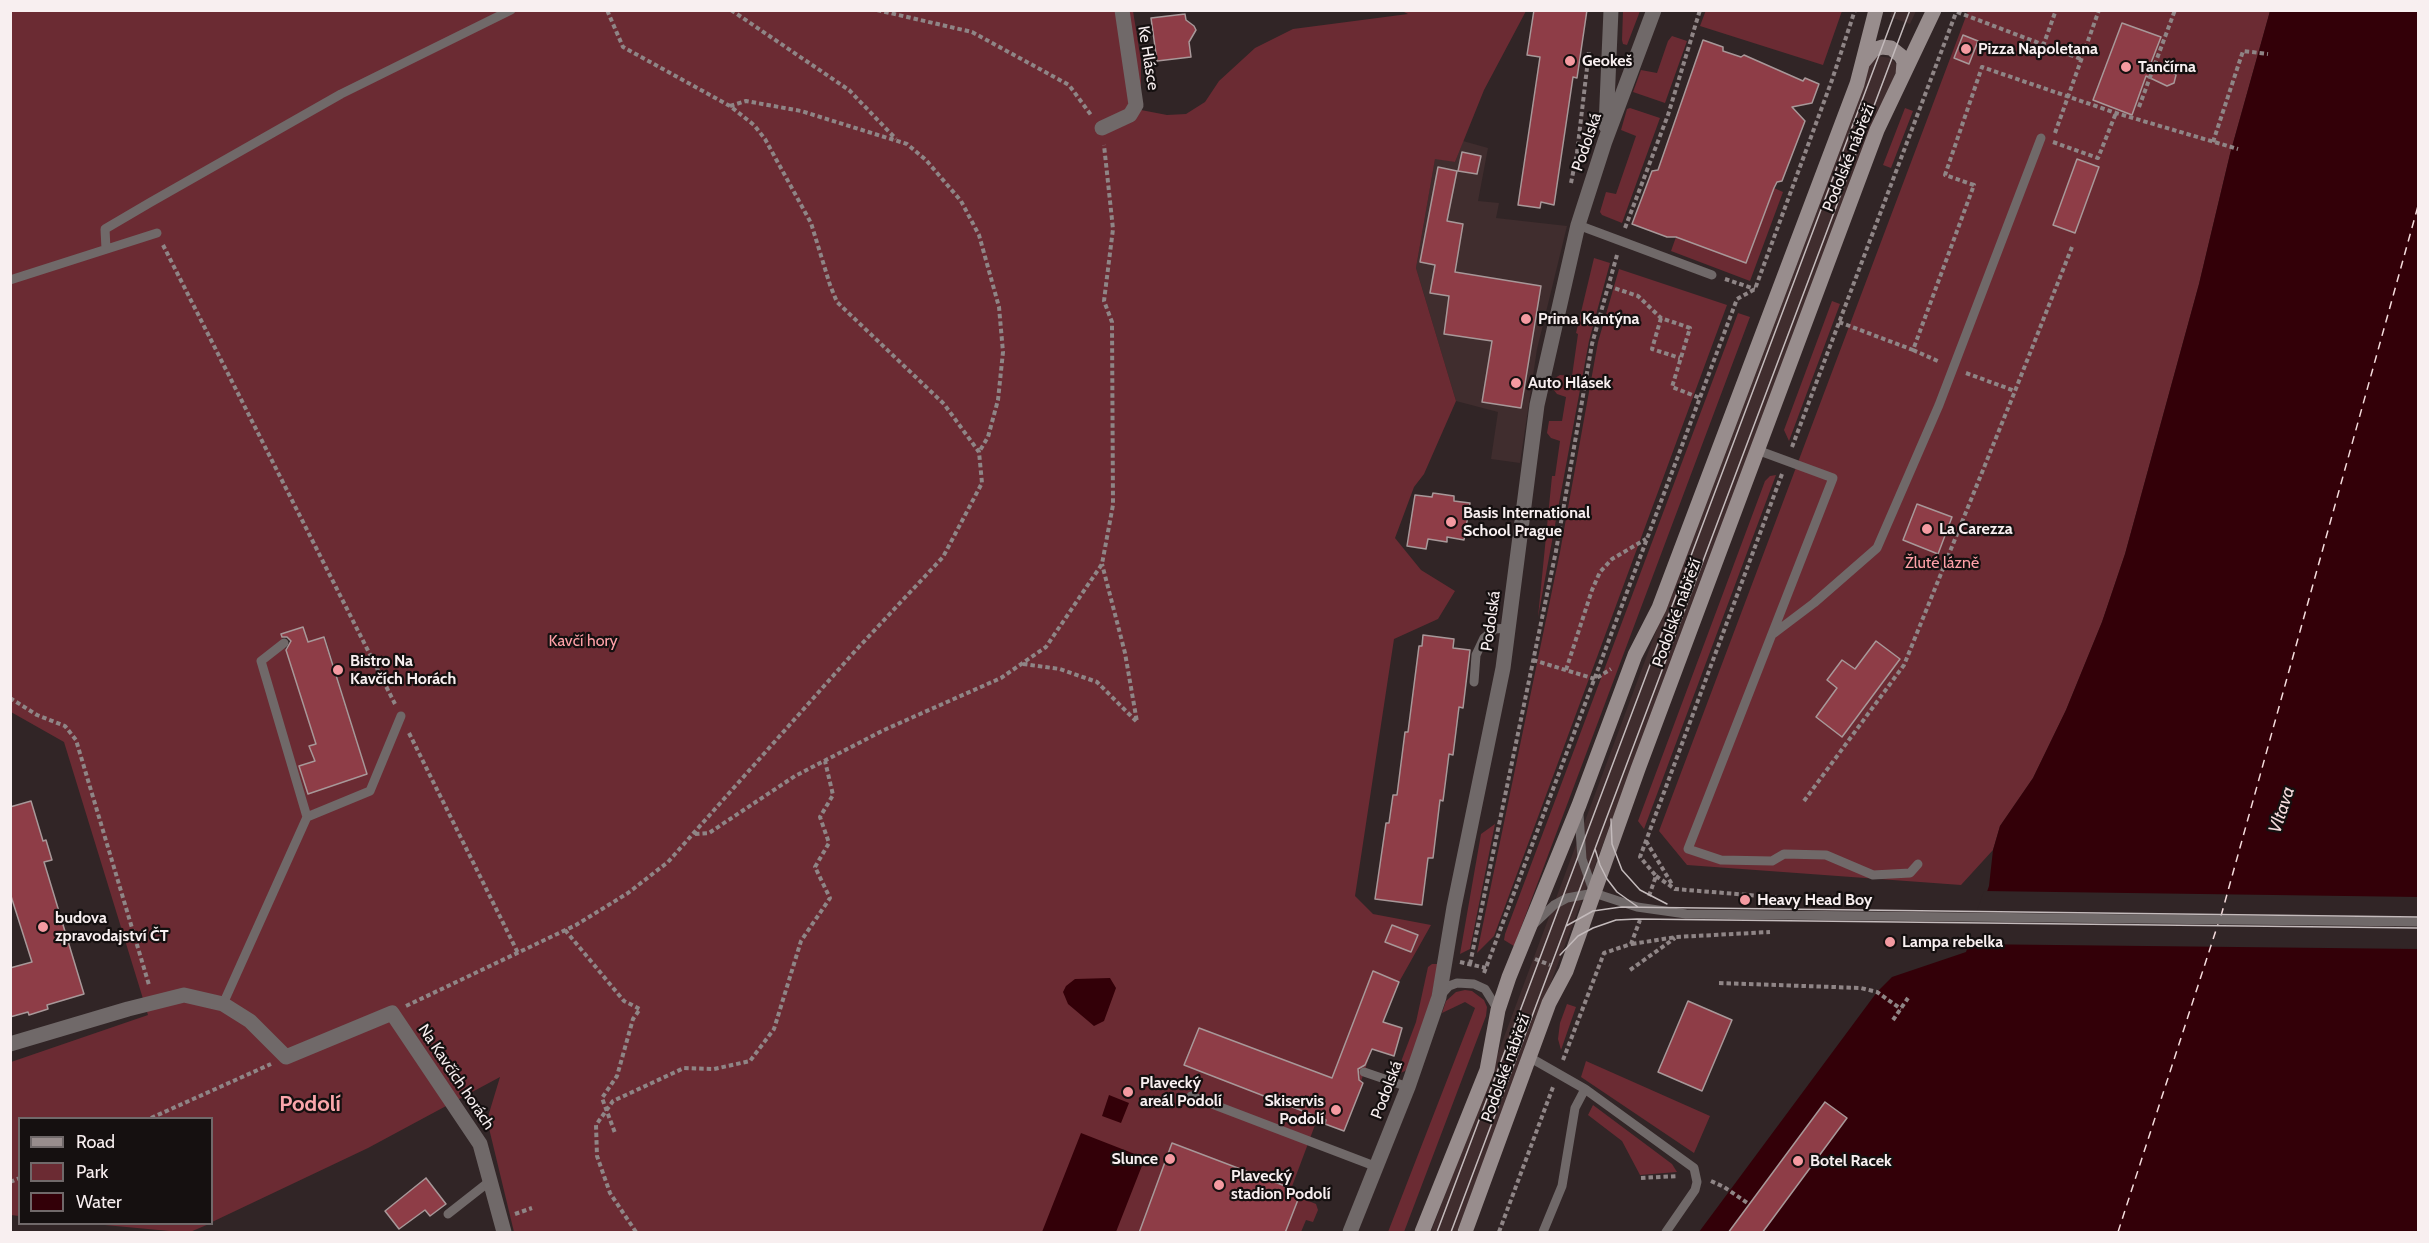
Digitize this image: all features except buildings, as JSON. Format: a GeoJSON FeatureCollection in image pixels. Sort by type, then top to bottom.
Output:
{"type":"FeatureCollection","features":[{"type":"Feature","properties":{"kind":"main road","name":"Podolské nábřeží"},"geometry":{"type":"LineString","coordinates":[[1422,1233],[1487,1070],[1497,1010],[1579,805],[1635,656],[1659,608],[1857,84],[1876,10]]}},
{"type":"Feature","properties":{"kind":"main road","name":"Podolské nábřeží"},"geometry":{"type":"LineString","coordinates":[[1465,1233],[1549,1003],[1566,971],[1877,130],[1934,10]]}},
{"type":"Feature","properties":{"kind":"main road"},"geometry":{"type":"LineString","coordinates":[[1861,66],[1873,50],[1882,47],[1891,48],[1901,56],[1904,62],[1901,81]]}},
{"type":"Feature","properties":{"kind":"street","name":"Ke Hlásce"},"geometry":{"type":"LineString","coordinates":[[1102,128],[1130,115],[1136,105],[1129,45],[1122,10]]}},
{"type":"Feature","properties":{"kind":"street"},"geometry":{"type":"LineString","coordinates":[[1605,141],[1611,10]]}},
{"type":"Feature","properties":{"kind":"street","name":"Podolská"},"geometry":{"type":"LineString","coordinates":[[1350,1233],[1408,1087],[1439,997],[1454,907],[1503,668],[1538,405],[1578,225],[1605,141],[1654,10]]}},
{"type":"Feature","properties":{"kind":"street"},"geometry":{"type":"LineString","coordinates":[[10,1044],[184,995],[223,1004],[250,1021],[286,1057],[392,1013]]}},
{"type":"Feature","properties":{"kind":"street","name":"Na Kavčích horách"},"geometry":{"type":"LineString","coordinates":[[392,1013],[480,1144],[504,1233]]}},
{"type":"Feature","properties":{"kind":"lane"},"geometry":{"type":"LineString","coordinates":[[106,249],[105,229],[340,94],[511,10]]}},
{"type":"Feature","properties":{"kind":"lane"},"geometry":{"type":"LineString","coordinates":[[1771,635],[1814,603],[1877,548],[1954,368],[2041,138]]}},
{"type":"Feature","properties":{"kind":"lane"},"geometry":{"type":"LineString","coordinates":[[1578,225],[1712,275]]}},
{"type":"Feature","properties":{"kind":"lane"},"geometry":{"type":"LineString","coordinates":[[10,280],[157,234]]}},
{"type":"Feature","properties":{"kind":"lane"},"geometry":{"type":"LineString","coordinates":[[1757,450],[1833,478],[1688,849],[1721,861],[1772,861],[1784,854],[1826,855],[1873,875],[1910,873],[1918,864]]}},
{"type":"Feature","properties":{"kind":"lane"},"geometry":{"type":"LineString","coordinates":[[1474,682],[1476,655],[1484,638],[1495,629],[1508,628]]}},
{"type":"Feature","properties":{"kind":"lane"},"geometry":{"type":"LineString","coordinates":[[223,1004],[307,817],[261,662],[284,643]]}},
{"type":"Feature","properties":{"kind":"lane"},"geometry":{"type":"LineString","coordinates":[[307,817],[370,791],[401,716]]}},
{"type":"Feature","properties":{"kind":"lane"},"geometry":{"type":"LineString","coordinates":[[1579,805],[1578,829],[1582,860],[1594,893]]}},
{"type":"Feature","properties":{"kind":"lane"},"geometry":{"type":"LineString","coordinates":[[1530,928],[1554,905],[1578,895],[1594,893],[1637,907],[1686,914],[2418,922]]}},
{"type":"Feature","properties":{"kind":"lane"},"geometry":{"type":"LineString","coordinates":[[1439,997],[1449,986],[1456,983],[1474,984],[1485,989],[1497,1010]]}},
{"type":"Feature","properties":{"kind":"lane"},"geometry":{"type":"LineString","coordinates":[[1529,1057],[1585,1089],[1694,1168],[1697,1182],[1695,1190],[1666,1233]]}},
{"type":"Feature","properties":{"kind":"lane"},"geometry":{"type":"LineString","coordinates":[[1364,1072],[1408,1087]]}},
{"type":"Feature","properties":{"kind":"lane"},"geometry":{"type":"LineString","coordinates":[[1543,1233],[1562,1186],[1575,1108],[1585,1089]]}},
{"type":"Feature","properties":{"kind":"lane"},"geometry":{"type":"LineString","coordinates":[[1191,1096],[1377,1167]]}},
{"type":"Feature","properties":{"kind":"lane"},"geometry":{"type":"LineString","coordinates":[[448,1214],[490,1181]]}},
{"type":"Feature","properties":{"kind":"path"},"geometry":{"type":"LineString","coordinates":[[392,1013],[565,930],[628,893],[668,862],[856,650],[943,557],[982,483],[979,452],[944,404],[837,302],[811,223],[760,133],[730,106],[624,46],[607,10]]}},
{"type":"Feature","properties":{"kind":"path"},"geometry":{"type":"LineString","coordinates":[[731,10],[849,90],[896,140]]}},
{"type":"Feature","properties":{"kind":"path"},"geometry":{"type":"LineString","coordinates":[[694,834],[710,832],[795,776],[884,730],[1001,678],[1046,647],[1102,564],[1113,505],[1112,322],[1104,301],[1113,229],[1102,128],[1069,85],[972,32],[877,10]]}},
{"type":"Feature","properties":{"kind":"path"},"geometry":{"type":"LineString","coordinates":[[1470,964],[1556,551],[1592,344],[1621,241],[1668,115],[1700,10]]}},
{"type":"Feature","properties":{"kind":"path"},"geometry":{"type":"LineString","coordinates":[[1482,978],[1737,299],[1755,289],[1832,80],[1855,10]]}},
{"type":"Feature","properties":{"kind":"path"},"geometry":{"type":"LineString","coordinates":[[2043,46],[2056,10]]}},
{"type":"Feature","properties":{"kind":"path"},"geometry":{"type":"LineString","coordinates":[[2099,10],[2051,142],[2098,158],[2116,113]]}},
{"type":"Feature","properties":{"kind":"path"},"geometry":{"type":"LineString","coordinates":[[2139,107],[2175,10]]}},
{"type":"Feature","properties":{"kind":"path"},"geometry":{"type":"LineString","coordinates":[[1640,857],[1957,11],[2081,59]]}},
{"type":"Feature","properties":{"kind":"path"},"geometry":{"type":"LineString","coordinates":[[2213,142],[2243,51],[2268,54]]}},
{"type":"Feature","properties":{"kind":"path"},"geometry":{"type":"LineString","coordinates":[[1913,350],[1974,185],[1945,175],[1982,67],[2116,113],[2238,149]]}},
{"type":"Feature","properties":{"kind":"path"},"geometry":{"type":"LineString","coordinates":[[1583,93],[1585,80]]}},
{"type":"Feature","properties":{"kind":"path"},"geometry":{"type":"LineString","coordinates":[[730,106],[746,101],[801,111],[907,144],[926,160],[962,201],[979,236],[999,307],[1003,352],[998,400],[988,437],[979,452]]}},
{"type":"Feature","properties":{"kind":"path"},"geometry":{"type":"LineString","coordinates":[[157,234],[518,953]]}},
{"type":"Feature","properties":{"kind":"path"},"geometry":{"type":"LineString","coordinates":[[1804,801],[1904,665],[2072,248]]}},
{"type":"Feature","properties":{"kind":"path"},"geometry":{"type":"LineString","coordinates":[[1712,275],[1755,289]]}},
{"type":"Feature","properties":{"kind":"path"},"geometry":{"type":"LineString","coordinates":[[1608,286],[1638,296],[1661,318],[1690,328],[1672,387],[1700,398]]}},
{"type":"Feature","properties":{"kind":"path"},"geometry":{"type":"LineString","coordinates":[[1661,318],[1652,349],[1680,358]]}},
{"type":"Feature","properties":{"kind":"path"},"geometry":{"type":"LineString","coordinates":[[1839,322],[2015,391]]}},
{"type":"Feature","properties":{"kind":"path"},"geometry":{"type":"LineString","coordinates":[[1566,670],[1600,572],[1612,559],[1647,538]]}},
{"type":"Feature","properties":{"kind":"path"},"geometry":{"type":"LineString","coordinates":[[1022,663],[1060,669],[1097,682],[1137,722],[1125,652],[1102,564]]}},
{"type":"Feature","properties":{"kind":"path"},"geometry":{"type":"LineString","coordinates":[[1533,660],[1595,679]]}},
{"type":"Feature","properties":{"kind":"path"},"geometry":{"type":"LineString","coordinates":[[10,698],[38,715],[65,726],[76,740],[154,1002]]}},
{"type":"Feature","properties":{"kind":"path"},"geometry":{"type":"LineString","coordinates":[[636,1233],[610,1193],[597,1156],[596,1125],[613,1101],[684,1068],[714,1069],[750,1061],[774,1029],[801,941],[830,898],[815,867],[829,843],[820,817],[833,795],[825,761]]}},
{"type":"Feature","properties":{"kind":"path"},"geometry":{"type":"LineString","coordinates":[[1646,841],[1675,889]]}},
{"type":"Feature","properties":{"kind":"path"},"geometry":{"type":"LineString","coordinates":[[1656,876],[1675,889],[1788,898]]}},
{"type":"Feature","properties":{"kind":"path"},"geometry":{"type":"LineString","coordinates":[[565,930],[624,1001],[640,1009],[633,1019],[617,1076],[602,1098],[615,1133]]}},
{"type":"Feature","properties":{"kind":"path"},"geometry":{"type":"LineString","coordinates":[[1631,944],[1676,937],[1777,932]]}},
{"type":"Feature","properties":{"kind":"path"},"geometry":{"type":"LineString","coordinates":[[1629,970],[1676,937]]}},
{"type":"Feature","properties":{"kind":"path"},"geometry":{"type":"LineString","coordinates":[[1495,943],[1593,981]]}},
{"type":"Feature","properties":{"kind":"path"},"geometry":{"type":"LineString","coordinates":[[1564,1057],[1604,953]]}},
{"type":"Feature","properties":{"kind":"path"},"geometry":{"type":"LineString","coordinates":[[1458,962],[1486,968]]}},
{"type":"Feature","properties":{"kind":"path"},"geometry":{"type":"LineString","coordinates":[[1719,983],[1861,988],[1877,992],[1901,1009]]}},
{"type":"Feature","properties":{"kind":"path"},"geometry":{"type":"LineString","coordinates":[[1893,1020],[1908,998]]}},
{"type":"Feature","properties":{"kind":"path"},"geometry":{"type":"LineString","coordinates":[[155,1117],[286,1057]]}},
{"type":"Feature","properties":{"kind":"path"},"geometry":{"type":"LineString","coordinates":[[1499,1233],[1554,1083]]}},
{"type":"Feature","properties":{"kind":"path"},"geometry":{"type":"LineString","coordinates":[[1641,1178],[1680,1176]]}},
{"type":"Feature","properties":{"kind":"path"},"geometry":{"type":"LineString","coordinates":[[1724,1187],[1749,1204]]}},
{"type":"Feature","properties":{"kind":"shaded area"},"geometry":{"type":"Polygon","coordinates":[[[1892,10],[1916,11],[1910,24],[1890,17],[1892,10]]]}},
{"type":"Feature","properties":{"kind":"shaded area"},"geometry":{"type":"Polygon","coordinates":[[[1877,56],[1891,58],[1897,69],[1834,230],[1457,1232],[1431,1232],[1870,60],[1877,56]]]}},
{"type":"Feature","properties":{"kind":"shaded area"},"geometry":{"type":"Polygon","coordinates":[[[1463,141],[1488,148],[1478,201],[1499,203],[1496,218],[1567,226],[1537,349],[1520,463],[1491,459],[1498,412],[1456,401],[1416,268],[1435,158],[1455,162],[1463,141]]]}},
{"type":"Feature","properties":{"kind":"green space"},"geometry":{"type":"Polygon","coordinates":[[[1706,10],[1842,11],[1823,65],[1700,26],[1706,10]]]}},
{"type":"Feature","properties":{"kind":"green space","name":"Kavčí hory"},"geometry":{"type":"Polygon","coordinates":[[[10,11],[1133,11],[1141,61],[1141,110],[1167,115],[1186,114],[1205,102],[1219,81],[1255,48],[1293,29],[1408,14],[1402,11],[1526,11],[1484,90],[1455,162],[1435,159],[1416,268],[1456,401],[1424,474],[1414,487],[1395,538],[1421,570],[1455,591],[1438,619],[1394,639],[1355,896],[1373,914],[1431,925],[1399,982],[1372,1049],[1344,1131],[1325,1124],[1326,1120],[1318,1117],[1291,1189],[1299,1197],[1316,1204],[1318,1210],[1313,1222],[1306,1220],[1301,1232],[514,1232],[487,1120],[500,1077],[368,1148],[213,1222],[213,1117],[18,1117],[18,1216],[11,1215],[11,1062],[148,1015],[64,742],[11,712],[10,11]],[[302,627],[281,634],[316,744],[309,746],[315,761],[299,767],[308,794],[367,773],[325,637],[308,642],[302,627]]]}},
{"type":"Feature","properties":{"kind":"green space"},"geometry":{"type":"Polygon","coordinates":[[[1623,11],[1640,11],[1627,45],[1623,44],[1622,40],[1623,11]]]}},
{"type":"Feature","properties":{"kind":"green space","name":"Žluté lázně"},"geometry":{"type":"Polygon","coordinates":[[[1968,11],[2270,11],[2230,154],[2199,284],[2125,554],[2102,622],[2066,710],[2033,778],[2000,826],[1993,850],[1961,885],[1687,865],[1659,831],[1968,11]]]}},
{"type":"Feature","properties":{"kind":"green space"},"geometry":{"type":"Polygon","coordinates":[[[1672,36],[1687,41],[1665,103],[1633,92],[1641,70],[1657,73],[1668,41],[1672,36]]]}},
{"type":"Feature","properties":{"kind":"green space"},"geometry":{"type":"Polygon","coordinates":[[[1905,108],[1913,111],[1891,168],[1883,165],[1905,108]]]}},
{"type":"Feature","properties":{"kind":"green space"},"geometry":{"type":"Polygon","coordinates":[[[1627,109],[1660,118],[1622,223],[1600,212],[1606,192],[1616,194],[1636,136],[1621,130],[1627,109]]]}},
{"type":"Feature","properties":{"kind":"green space"},"geometry":{"type":"Polygon","coordinates":[[[1774,188],[1783,192],[1750,281],[1671,251],[1676,237],[1746,263],[1774,188]]]}},
{"type":"Feature","properties":{"kind":"green space"},"geometry":{"type":"Polygon","coordinates":[[[1594,258],[1610,263],[1589,341],[1538,617],[1552,476],[1555,476],[1560,441],[1551,438],[1547,433],[1549,421],[1562,421],[1566,397],[1557,394],[1553,389],[1555,378],[1560,375],[1572,376],[1578,334],[1576,333],[1594,258]]]}},
{"type":"Feature","properties":{"kind":"green space"},"geometry":{"type":"Polygon","coordinates":[[[1619,269],[1727,305],[1494,936],[1477,953],[1560,552],[1598,342],[1619,269]]]}},
{"type":"Feature","properties":{"kind":"green space"},"geometry":{"type":"Polygon","coordinates":[[[1832,301],[1840,304],[1789,441],[1784,430],[1832,301]]]}},
{"type":"Feature","properties":{"kind":"green space"},"geometry":{"type":"Polygon","coordinates":[[[1738,313],[1750,317],[1514,946],[1504,940],[1505,934],[1738,313]]]}},
{"type":"Feature","properties":{"kind":"green space"},"geometry":{"type":"Polygon","coordinates":[[[1776,475],[1644,829],[1638,821],[1765,481],[1770,476],[1776,475]]]}},
{"type":"Feature","properties":{"kind":"green space"},"geometry":{"type":"Polygon","coordinates":[[[1495,824],[1470,949],[1460,954],[1481,834],[1495,824]]]}},
{"type":"Feature","properties":{"kind":"green space"},"geometry":{"type":"Polygon","coordinates":[[[1438,964],[1430,1005],[1410,1065],[1405,1071],[1396,1075],[1416,1022],[1428,967],[1438,964]]]}},
{"type":"Feature","properties":{"kind":"green space"},"geometry":{"type":"Polygon","coordinates":[[[1472,991],[1484,1000],[1487,1007],[1486,1016],[1404,1232],[1388,1232],[1475,1008],[1465,1002],[1442,1013],[1446,1001],[1456,992],[1472,991]]]}},
{"type":"Feature","properties":{"kind":"green space"},"geometry":{"type":"Polygon","coordinates":[[[1567,1004],[1576,1007],[1561,1050],[1558,1039],[1560,1023],[1567,1004]]]}},
{"type":"Feature","properties":{"kind":"green space"},"geometry":{"type":"Polygon","coordinates":[[[1586,1061],[1710,1116],[1694,1153],[1581,1077],[1586,1061]]]}},
{"type":"Feature","properties":{"kind":"green space"},"geometry":{"type":"Polygon","coordinates":[[[1593,1105],[1672,1164],[1677,1172],[1640,1175],[1622,1141],[1588,1115],[1593,1105]]]}},
{"type":"Feature","properties":{"kind":"green space"},"geometry":{"type":"Polygon","coordinates":[[[105,1225],[207,1225],[190,1232],[105,1225]]]}},
{"type":"Feature","properties":{"kind":"water","name":"Vltava"},"geometry":{"type":"Polygon","coordinates":[[[2270,11],[2418,11],[2418,1232],[1699,1232],[1877,992],[1892,977],[1966,952],[1989,886],[1993,850],[2000,826],[2033,778],[2066,710],[2102,622],[2125,554],[2199,284],[2230,154],[2270,11]]]}},
{"type":"Feature","properties":{"kind":"water"},"geometry":{"type":"Polygon","coordinates":[[[1110,978],[1116,988],[1104,1021],[1094,1026],[1068,1004],[1063,992],[1066,986],[1075,979],[1110,978]]]}},
{"type":"Feature","properties":{"kind":"water"},"geometry":{"type":"Polygon","coordinates":[[[1109,1095],[1129,1103],[1121,1123],[1102,1116],[1109,1095]]]}},
{"type":"Feature","properties":{"kind":"water"},"geometry":{"type":"Polygon","coordinates":[[[1081,1133],[1145,1158],[1116,1232],[1042,1232],[1081,1133]]]}},
{"type":"Feature","properties":{"kind":"pier"},"geometry":{"type":"Polygon","coordinates":[[[1984,891],[2418,897],[2418,949],[1965,944],[1984,891]]]}},
{"type":"Feature","properties":{"kind":"ferry route"},"geometry":{"type":"LineString","coordinates":[[2221,916],[2418,206]]}},
{"type":"Feature","properties":{"kind":"ferry route"},"geometry":{"type":"LineString","coordinates":[[2118,1232],[2218,924]]}},
{"type":"Feature","properties":{"kind":"tram line"},"geometry":{"type":"LineString","coordinates":[[1437,1232],[1896,10]]}},
{"type":"Feature","properties":{"kind":"tram line"},"geometry":{"type":"LineString","coordinates":[[1451,1232],[1910,10]]}},
{"type":"Feature","properties":{"kind":"tram line"},"geometry":{"type":"LineString","coordinates":[[1611,819],[1612,844],[1622,870],[1640,890],[1667,904]]}},
{"type":"Feature","properties":{"kind":"tram line"},"geometry":{"type":"LineString","coordinates":[[1595,849],[1607,879],[1617,892],[1638,907]]}},
{"type":"Feature","properties":{"kind":"tram line"},"geometry":{"type":"LineString","coordinates":[[1566,926],[1593,911],[1621,907],[2418,917]]}},
{"type":"Feature","properties":{"kind":"tram line"},"geometry":{"type":"LineString","coordinates":[[1560,955],[1578,936],[1593,928],[1616,920],[1637,919],[2418,928]]}},
{"type":"Feature","properties":{"kind":"place","name":"Pizza Napoletana"},"geometry":{"type":"Point","coordinates":[1966,49]}},
{"type":"Feature","properties":{"kind":"place","name":"Geokeš"},"geometry":{"type":"Point","coordinates":[1570,61]}},
{"type":"Feature","properties":{"kind":"place","name":"Tančírna"},"geometry":{"type":"Point","coordinates":[2126,67]}},
{"type":"Feature","properties":{"kind":"place","name":"Prima Kantýna"},"geometry":{"type":"Point","coordinates":[1526,319]}},
{"type":"Feature","properties":{"kind":"place","name":"Auto Hlásek"},"geometry":{"type":"Point","coordinates":[1516,383]}},
{"type":"Feature","properties":{"kind":"place","name":"Basis International School Prague"},"geometry":{"type":"Point","coordinates":[1451,522]}},
{"type":"Feature","properties":{"kind":"place","name":"La Carezza"},"geometry":{"type":"Point","coordinates":[1927,529]}},
{"type":"Feature","properties":{"kind":"place","name":"Bistro Na Kavčích Horách"},"geometry":{"type":"Point","coordinates":[338,670]}},
{"type":"Feature","properties":{"kind":"place","name":"Heavy Head Boy"},"geometry":{"type":"Point","coordinates":[1745,900]}},
{"type":"Feature","properties":{"kind":"place","name":"budova zpravodajství ČT"},"geometry":{"type":"Point","coordinates":[43,927]}},
{"type":"Feature","properties":{"kind":"place","name":"Lampa rebelka"},"geometry":{"type":"Point","coordinates":[1890,942]}},
{"type":"Feature","properties":{"kind":"place","name":"Plavecký areál Podolí"},"geometry":{"type":"Point","coordinates":[1128,1092]}},
{"type":"Feature","properties":{"kind":"place","name":"Skiservis Podolí"},"geometry":{"type":"Point","coordinates":[1336,1110]}},
{"type":"Feature","properties":{"kind":"place","name":"Slunce"},"geometry":{"type":"Point","coordinates":[1170,1159]}},
{"type":"Feature","properties":{"kind":"place","name":"Botel Racek"},"geometry":{"type":"Point","coordinates":[1798,1161]}},
{"type":"Feature","properties":{"kind":"place","name":"Plavecký stadion Podolí"},"geometry":{"type":"Point","coordinates":[1219,1185]}},
{"type":"Feature","properties":{"kind":"district","name":"Podolí"},"geometry":{"type":"Point","coordinates":[310,1105]}}]}
